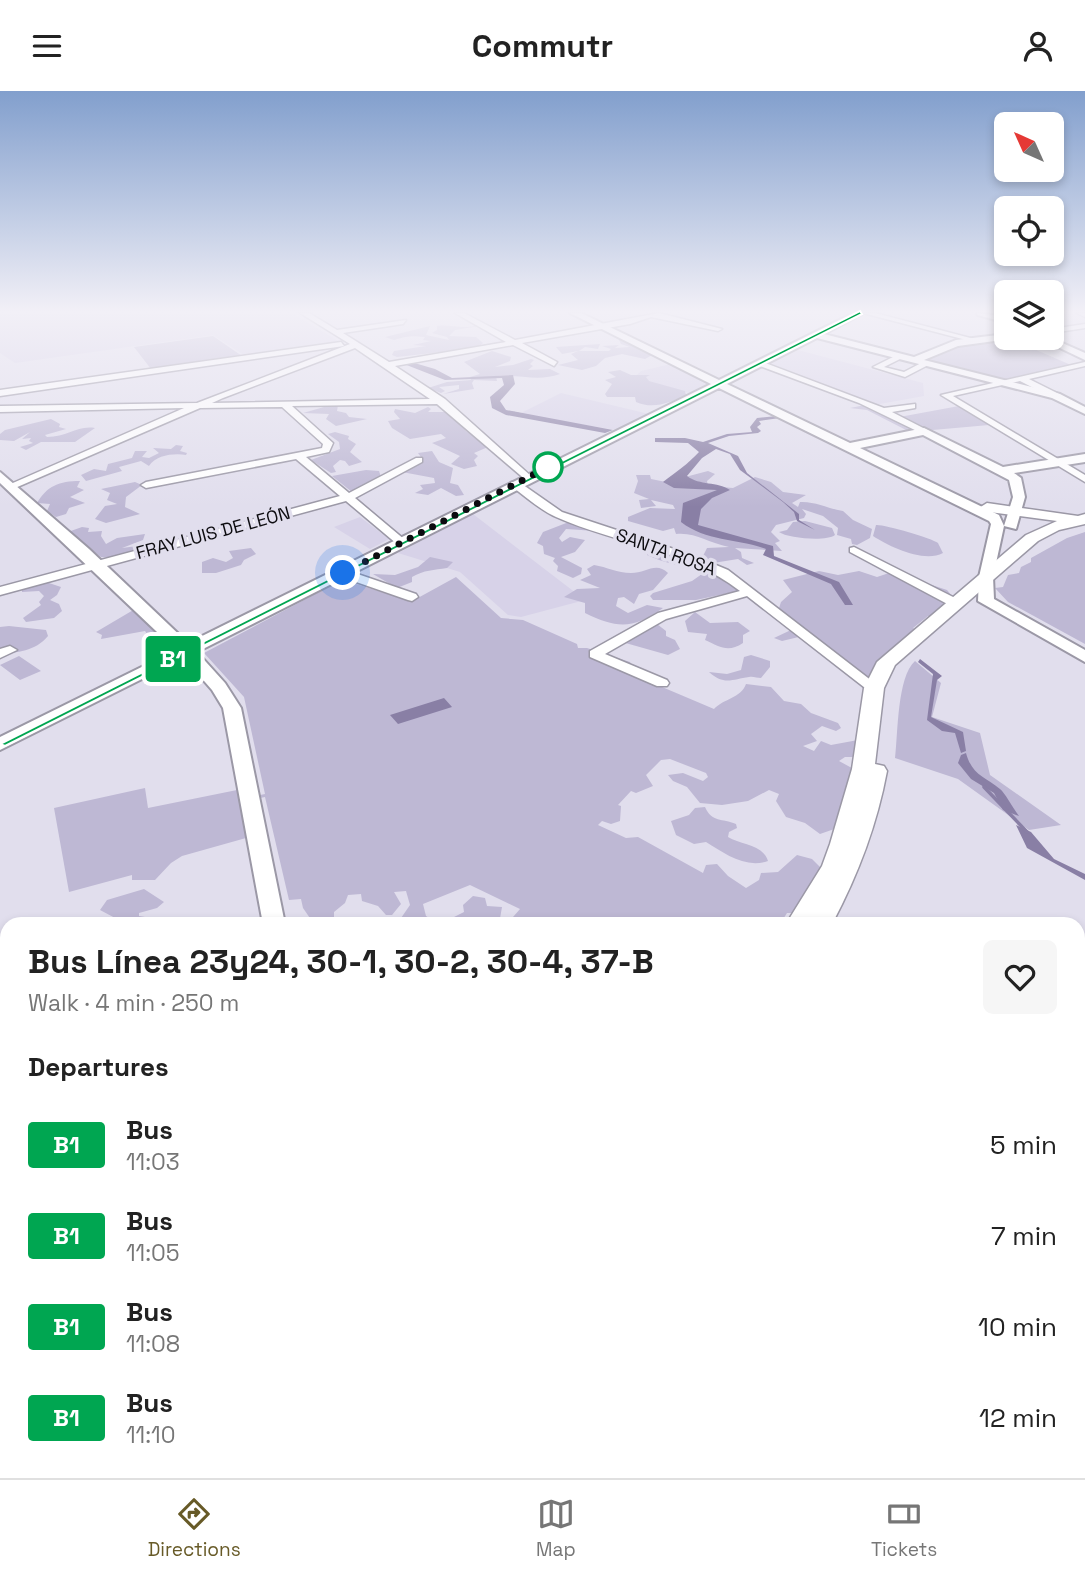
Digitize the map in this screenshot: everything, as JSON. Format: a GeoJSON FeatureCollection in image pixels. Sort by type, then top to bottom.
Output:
{"type":"FeatureCollection","features":[{"type":"Feature","properties":{"kind":"highway"},"geometry":{"type":"LineString","coordinates":[[987,508],[1010,516],[1085,518]]}},
{"type":"Feature","properties":{"kind":"highway"},"geometry":{"type":"LineString","coordinates":[[823,917],[848,870],[868,813],[887,693],[894,672],[907,656],[978,591],[984,573],[997,558],[1041,533],[1085,518]]}},
{"type":"Feature","properties":{"kind":"highway"},"geometry":{"type":"LineString","coordinates":[[803,917],[834,866],[842,844],[863,769],[874,688],[883,669],[895,654],[1039,546],[1059,535],[1085,526]]}},
{"type":"Feature","properties":{"kind":"main road"},"geometry":{"type":"LineString","coordinates":[[711,378],[987,508]]}},
{"type":"Feature","properties":{"kind":"main road"},"geometry":{"type":"LineString","coordinates":[[0,744],[729,378]]}},
{"type":"Feature","properties":{"kind":"main road"},"geometry":{"type":"LineString","coordinates":[[987,378],[1056,396],[1080,407]]}},
{"type":"Feature","properties":{"kind":"main road"},"geometry":{"type":"LineString","coordinates":[[854,446],[915,426],[1017,481],[997,558]]}},
{"type":"Feature","properties":{"kind":"main road"},"geometry":{"type":"LineString","coordinates":[[854,446],[994,518],[1010,516]]}},
{"type":"Feature","properties":{"kind":"main road"},"geometry":{"type":"LineString","coordinates":[[1002,471],[1085,458]]}},
{"type":"Feature","properties":{"kind":"main road"},"geometry":{"type":"LineString","coordinates":[[0,476],[98,563],[221,689],[232,708],[273,917]]}},
{"type":"Feature","properties":{"kind":"main road"},"geometry":{"type":"LineString","coordinates":[[978,591],[992,596],[1085,650]]}},
{"type":"Feature","properties":{"kind":"main road"},"geometry":{"type":"LineString","coordinates":[[978,591],[990,604],[1085,657]]}},
{"type":"Feature","properties":{"kind":"street"},"geometry":{"type":"LineString","coordinates":[[0,393],[110,378]]}},
{"type":"Feature","properties":{"kind":"street"},"geometry":{"type":"LineString","coordinates":[[0,495],[270,378]]}},
{"type":"Feature","properties":{"kind":"street","name":"SANTA ROSA"},"geometry":{"type":"LineString","coordinates":[[406,378],[472,424],[521,481],[558,514],[703,563],[724,573],[874,688]]}},
{"type":"Feature","properties":{"kind":"street"},"geometry":{"type":"LineString","coordinates":[[798,378],[915,426]]}},
{"type":"Feature","properties":{"kind":"street"},"geometry":{"type":"LineString","coordinates":[[1028,378],[945,395],[1085,479]]}},
{"type":"Feature","properties":{"kind":"street"},"geometry":{"type":"LineString","coordinates":[[1023,379],[1056,396]]}},
{"type":"Feature","properties":{"kind":"street"},"geometry":{"type":"LineString","coordinates":[[0,408],[442,401]]}},
{"type":"Feature","properties":{"kind":"street"},"geometry":{"type":"LineString","coordinates":[[146,485],[326,450],[328,443],[284,404]]}},
{"type":"Feature","properties":{"kind":"street"},"geometry":{"type":"LineString","coordinates":[[883,411],[912,405]]}},
{"type":"Feature","properties":{"kind":"street"},"geometry":{"type":"LineString","coordinates":[[300,457],[401,542]]}},
{"type":"Feature","properties":{"kind":"street","name":"FRAY LUIS DE LEÓN"},"geometry":{"type":"LineString","coordinates":[[0,591],[348,497],[419,460]]}},
{"type":"Feature","properties":{"kind":"street"},"geometry":{"type":"LineString","coordinates":[[854,550],[978,591]]}},
{"type":"Feature","properties":{"kind":"street"},"geometry":{"type":"LineString","coordinates":[[343,573],[412,597]]}},
{"type":"Feature","properties":{"kind":"street"},"geometry":{"type":"LineString","coordinates":[[662,683],[595,654],[662,616],[749,592]]}},
{"type":"Feature","properties":{"kind":"shaded area"},"geometry":{"type":"Polygon","coordinates":[[[439,378],[514,378],[515,384],[500,401],[506,410],[613,430],[605,433],[506,415],[492,408],[490,397],[504,385],[502,378],[445,380],[439,378]]]}},
{"type":"Feature","properties":{"kind":"shaded area"},"geometry":{"type":"Polygon","coordinates":[[[470,378],[496,378],[497,381],[474,380],[474,389],[443,394],[459,389],[459,385],[439,387],[445,391],[441,393],[428,388],[447,382],[471,380],[470,378]]]}},
{"type":"Feature","properties":{"kind":"shaded area"},"geometry":{"type":"Polygon","coordinates":[[[637,378],[698,378],[709,383],[689,393],[637,378]]]}},
{"type":"Feature","properties":{"kind":"shaded area"},"geometry":{"type":"Polygon","coordinates":[[[647,378],[649,381],[685,391],[686,395],[656,405],[643,404],[636,402],[635,397],[607,397],[605,394],[612,384],[605,380],[647,378]]]}},
{"type":"Feature","properties":{"kind":"shaded area"},"geometry":{"type":"Polygon","coordinates":[[[802,378],[903,378],[923,383],[924,396],[874,405],[802,378]]]}},
{"type":"Feature","properties":{"kind":"shaded area"},"geometry":{"type":"Polygon","coordinates":[[[992,378],[1019,378],[1005,381],[992,378]]]}},
{"type":"Feature","properties":{"kind":"shaded area"},"geometry":{"type":"Polygon","coordinates":[[[561,393],[649,414],[616,430],[519,414],[561,393]]]}},
{"type":"Feature","properties":{"kind":"shaded area"},"geometry":{"type":"Polygon","coordinates":[[[338,405],[337,411],[346,413],[349,417],[367,419],[336,426],[326,419],[329,414],[303,413],[338,405]]]}},
{"type":"Feature","properties":{"kind":"shaded area"},"geometry":{"type":"Polygon","coordinates":[[[865,405],[894,418],[959,406],[989,425],[910,432],[867,410],[850,408],[865,405]]]}},
{"type":"Feature","properties":{"kind":"shaded area"},"geometry":{"type":"Polygon","coordinates":[[[428,407],[431,409],[428,412],[449,412],[466,431],[488,447],[474,453],[478,456],[474,460],[477,466],[464,469],[451,464],[460,456],[432,443],[446,438],[441,434],[410,439],[392,428],[388,421],[400,419],[394,412],[395,409],[415,413],[428,407]]]}},
{"type":"Feature","properties":{"kind":"shaded area"},"geometry":{"type":"Polygon","coordinates":[[[757,418],[780,418],[759,421],[761,424],[757,427],[761,431],[758,433],[729,436],[708,443],[738,456],[747,473],[799,514],[799,520],[815,530],[797,521],[794,512],[783,502],[740,470],[730,454],[716,449],[702,458],[687,476],[730,490],[712,498],[701,509],[698,525],[773,546],[774,556],[839,582],[853,605],[845,605],[831,584],[763,555],[766,549],[701,533],[681,522],[683,503],[717,490],[674,488],[663,482],[699,452],[688,443],[655,442],[655,438],[685,438],[703,442],[727,434],[752,432],[750,427],[757,418]]]}},
{"type":"Feature","properties":{"kind":"shaded area"},"geometry":{"type":"Polygon","coordinates":[[[51,419],[60,424],[59,427],[66,429],[45,435],[47,437],[83,428],[95,428],[75,442],[41,442],[26,450],[20,447],[33,443],[29,441],[31,438],[22,439],[30,432],[14,441],[0,440],[0,434],[5,430],[51,419]]]}},
{"type":"Feature","properties":{"kind":"shaded area"},"geometry":{"type":"Polygon","coordinates":[[[335,432],[349,436],[348,439],[356,444],[350,452],[362,462],[349,466],[340,460],[333,466],[336,472],[331,473],[311,460],[340,449],[339,442],[328,434],[335,432]]]}},
{"type":"Feature","properties":{"kind":"shaded area"},"geometry":{"type":"Polygon","coordinates":[[[176,445],[183,446],[180,451],[187,453],[186,455],[166,456],[156,459],[149,466],[141,461],[119,467],[122,471],[86,481],[81,475],[94,469],[106,471],[108,464],[132,458],[135,451],[147,451],[142,457],[149,458],[159,453],[153,448],[171,449],[176,445]]]}},
{"type":"Feature","properties":{"kind":"shaded area"},"geometry":{"type":"Polygon","coordinates":[[[432,451],[439,462],[453,468],[450,483],[458,485],[464,495],[456,496],[441,488],[428,495],[415,493],[423,489],[420,485],[435,483],[434,478],[402,472],[423,460],[418,453],[432,451]]]}},
{"type":"Feature","properties":{"kind":"shaded area"},"geometry":{"type":"Polygon","coordinates":[[[366,470],[379,471],[382,480],[352,492],[332,476],[366,470]]]}},
{"type":"Feature","properties":{"kind":"shaded area"},"geometry":{"type":"Polygon","coordinates":[[[708,471],[715,474],[707,481],[708,486],[733,488],[755,477],[771,482],[783,492],[806,495],[792,503],[798,507],[800,502],[843,511],[853,520],[872,529],[870,538],[857,545],[852,544],[851,539],[837,535],[838,528],[823,516],[802,509],[806,514],[804,518],[776,525],[771,532],[780,541],[775,543],[782,551],[735,548],[741,552],[742,558],[754,563],[747,565],[738,559],[713,563],[703,556],[707,548],[729,547],[690,535],[676,534],[674,528],[663,531],[628,521],[628,517],[650,508],[675,509],[673,505],[651,500],[656,506],[641,508],[639,500],[649,499],[634,493],[638,481],[636,475],[650,475],[651,479],[666,482],[708,471]]]}},
{"type":"Feature","properties":{"kind":"shaded area"},"geometry":{"type":"Polygon","coordinates":[[[80,481],[77,487],[84,490],[70,497],[85,503],[69,508],[66,514],[56,517],[47,511],[50,504],[37,503],[45,492],[54,486],[80,481]]]}},
{"type":"Feature","properties":{"kind":"shaded area"},"geometry":{"type":"Polygon","coordinates":[[[135,482],[142,485],[126,497],[125,507],[140,514],[106,523],[95,519],[105,506],[117,504],[107,500],[110,493],[101,489],[135,482]]]}},
{"type":"Feature","properties":{"kind":"shaded area"},"geometry":{"type":"Polygon","coordinates":[[[473,514],[585,600],[521,617],[508,615],[460,572],[398,553],[473,514]]]}},
{"type":"Feature","properties":{"kind":"shaded area"},"geometry":{"type":"Polygon","coordinates":[[[360,517],[389,539],[370,549],[334,527],[360,517]]]}},
{"type":"Feature","properties":{"kind":"shaded area"},"geometry":{"type":"Polygon","coordinates":[[[574,520],[597,531],[566,529],[559,538],[562,542],[570,537],[585,540],[575,552],[561,557],[582,568],[581,574],[573,578],[557,571],[558,566],[553,561],[555,558],[544,554],[543,546],[537,543],[543,532],[574,520]]]}},
{"type":"Feature","properties":{"kind":"shaded area"},"geometry":{"type":"Polygon","coordinates":[[[805,521],[832,528],[835,535],[807,538],[779,532],[787,530],[793,522],[805,521]]]}},
{"type":"Feature","properties":{"kind":"shaded area"},"geometry":{"type":"Polygon","coordinates":[[[876,525],[934,541],[943,553],[935,556],[917,555],[888,545],[873,536],[876,525]]]}},
{"type":"Feature","properties":{"kind":"shaded area"},"geometry":{"type":"Polygon","coordinates":[[[82,527],[89,528],[88,532],[102,531],[101,536],[106,544],[117,538],[145,534],[143,540],[122,548],[153,544],[132,560],[101,557],[68,532],[82,527]]]}},
{"type":"Feature","properties":{"kind":"shaded area"},"geometry":{"type":"Polygon","coordinates":[[[1085,532],[1085,644],[1008,602],[995,588],[1003,587],[1008,575],[1019,573],[1021,567],[1031,562],[1031,558],[1067,538],[1085,532]]]}},
{"type":"Feature","properties":{"kind":"shaded area"},"geometry":{"type":"Polygon","coordinates":[[[652,547],[695,553],[747,589],[696,600],[653,600],[650,596],[653,593],[692,581],[702,574],[704,567],[682,566],[654,558],[647,555],[652,547]]]}},
{"type":"Feature","properties":{"kind":"shaded area"},"geometry":{"type":"Polygon","coordinates":[[[251,548],[256,554],[244,560],[241,565],[216,573],[202,573],[202,562],[213,558],[226,562],[233,558],[229,551],[251,548]]]}},
{"type":"Feature","properties":{"kind":"shaded area"},"geometry":{"type":"Polygon","coordinates":[[[430,557],[453,562],[447,568],[416,575],[412,577],[412,582],[397,588],[373,574],[395,575],[418,567],[430,557]]]}},
{"type":"Feature","properties":{"kind":"shaded area"},"geometry":{"type":"Polygon","coordinates":[[[594,565],[626,573],[655,568],[664,570],[668,573],[653,590],[639,594],[634,604],[624,597],[618,598],[616,606],[628,613],[647,605],[663,608],[643,620],[625,624],[607,622],[585,613],[585,603],[564,597],[577,589],[600,588],[580,580],[591,575],[587,569],[594,565]]]}},
{"type":"Feature","properties":{"kind":"shaded area"},"geometry":{"type":"Polygon","coordinates":[[[819,571],[838,575],[859,571],[877,577],[892,572],[947,590],[952,596],[942,602],[948,606],[935,617],[928,616],[913,628],[916,630],[895,656],[881,657],[871,678],[807,635],[782,641],[774,638],[791,630],[778,611],[781,602],[792,592],[783,580],[819,571]]]}},
{"type":"Feature","properties":{"kind":"shaded area"},"geometry":{"type":"Polygon","coordinates":[[[456,577],[501,618],[523,620],[577,644],[578,648],[587,648],[630,662],[632,666],[629,673],[714,709],[744,689],[746,684],[771,687],[784,701],[801,704],[811,713],[838,723],[841,728],[836,731],[822,726],[811,734],[817,741],[803,746],[814,751],[821,741],[831,745],[858,740],[865,757],[845,757],[839,761],[861,773],[841,804],[840,808],[850,814],[840,827],[820,834],[805,823],[786,817],[776,801],[779,794],[769,790],[748,801],[722,805],[700,803],[687,787],[673,781],[668,775],[683,773],[703,781],[708,777],[706,773],[670,759],[661,760],[646,775],[653,786],[636,793],[631,791],[618,805],[621,806],[620,821],[611,824],[602,821],[598,825],[626,838],[638,837],[703,873],[706,865],[717,864],[728,876],[746,888],[759,880],[761,873],[778,872],[797,855],[812,859],[829,876],[793,913],[787,913],[784,917],[513,917],[520,909],[470,885],[423,904],[428,917],[402,917],[410,905],[406,891],[394,892],[401,904],[392,915],[386,915],[378,906],[362,901],[361,894],[348,895],[345,903],[334,912],[334,917],[309,917],[301,899],[289,900],[265,797],[240,802],[246,838],[182,856],[155,880],[132,880],[132,875],[69,892],[54,808],[145,788],[148,808],[237,790],[240,799],[265,794],[244,697],[204,653],[338,582],[347,581],[406,600],[416,599],[456,577]]]}},
{"type":"Feature","properties":{"kind":"shaded area"},"geometry":{"type":"Polygon","coordinates":[[[46,582],[61,587],[57,595],[50,600],[59,604],[62,611],[54,618],[26,622],[23,618],[41,605],[39,602],[44,596],[39,591],[22,592],[22,587],[46,582]]]}},
{"type":"Feature","properties":{"kind":"shaded area"},"geometry":{"type":"Polygon","coordinates":[[[135,609],[165,638],[152,641],[145,631],[101,639],[102,635],[96,632],[135,609]]]}},
{"type":"Feature","properties":{"kind":"shaded area"},"geometry":{"type":"Polygon","coordinates":[[[695,612],[710,623],[738,622],[750,631],[743,635],[743,643],[738,646],[720,647],[705,640],[707,634],[688,632],[685,621],[695,612]]]}},
{"type":"Feature","properties":{"kind":"shaded area"},"geometry":{"type":"Polygon","coordinates":[[[643,622],[657,624],[666,631],[666,636],[675,640],[680,649],[668,655],[622,642],[621,635],[643,622]]]}},
{"type":"Feature","properties":{"kind":"shaded area"},"geometry":{"type":"Polygon","coordinates":[[[0,627],[46,630],[48,636],[32,648],[0,656],[0,627]]]}},
{"type":"Feature","properties":{"kind":"shaded area"},"geometry":{"type":"Polygon","coordinates":[[[751,655],[770,661],[770,667],[761,678],[724,680],[709,672],[727,674],[741,670],[744,657],[751,655]]]}},
{"type":"Feature","properties":{"kind":"shaded area"},"geometry":{"type":"Polygon","coordinates":[[[19,656],[41,671],[20,680],[0,665],[19,656]]]}},
{"type":"Feature","properties":{"kind":"shaded area"},"geometry":{"type":"Polygon","coordinates":[[[920,659],[942,676],[937,680],[931,717],[963,732],[966,751],[961,753],[955,733],[942,731],[927,720],[933,674],[918,662],[920,659]]]}},
{"type":"Feature","properties":{"kind":"shaded area"},"geometry":{"type":"Polygon","coordinates":[[[915,661],[941,683],[932,717],[980,733],[990,775],[1061,825],[1029,830],[958,779],[895,758],[902,692],[909,669],[915,661]]]}},
{"type":"Feature","properties":{"kind":"shaded area"},"geometry":{"type":"Polygon","coordinates":[[[444,698],[452,707],[398,724],[390,715],[444,698]]]}},
{"type":"Feature","properties":{"kind":"shaded area"},"geometry":{"type":"Polygon","coordinates":[[[966,753],[975,771],[1002,791],[1019,816],[1003,810],[994,793],[971,779],[958,763],[961,755],[966,753]]]}},
{"type":"Feature","properties":{"kind":"shaded area"},"geometry":{"type":"Polygon","coordinates":[[[705,807],[714,818],[736,824],[737,828],[729,832],[728,837],[757,848],[768,861],[743,861],[706,842],[694,844],[676,835],[671,821],[689,815],[695,808],[705,807]]]}},
{"type":"Feature","properties":{"kind":"shaded area"},"geometry":{"type":"Polygon","coordinates":[[[1016,825],[1031,832],[1054,859],[1085,874],[1085,880],[1027,848],[1016,825]]]}},
{"type":"Feature","properties":{"kind":"shaded area"},"geometry":{"type":"Polygon","coordinates":[[[144,889],[164,902],[157,908],[139,913],[139,916],[145,917],[113,917],[100,910],[107,900],[144,889]]]}},
{"type":"Feature","properties":{"kind":"shaded area"},"geometry":{"type":"Polygon","coordinates":[[[473,896],[485,898],[487,906],[502,907],[500,917],[454,917],[464,912],[463,905],[473,896]]]}},
{"type":"Feature","properties":{"kind":"waterway"},"geometry":{"type":"LineString","coordinates":[[509,412],[522,415]]}},
{"type":"Feature","properties":{"kind":"waterway"},"geometry":{"type":"LineString","coordinates":[[514,413],[522,415]]}},
{"type":"Feature","properties":{"kind":"waterway"},"geometry":{"type":"LineString","coordinates":[[522,415],[526,416]]}},
{"type":"Feature","properties":{"kind":"waterway"},"geometry":{"type":"LineString","coordinates":[[984,787],[1027,832]]}},
{"type":"Feature","properties":{"kind":"bus line","name":"B1"},"geometry":{"type":"LineString","coordinates":[[0,744],[728,378]]}},
{"type":"Feature","properties":{"kind":"route"},"geometry":{"type":"LineString","coordinates":[[343,573],[556,463],[548,467]]}}]}
